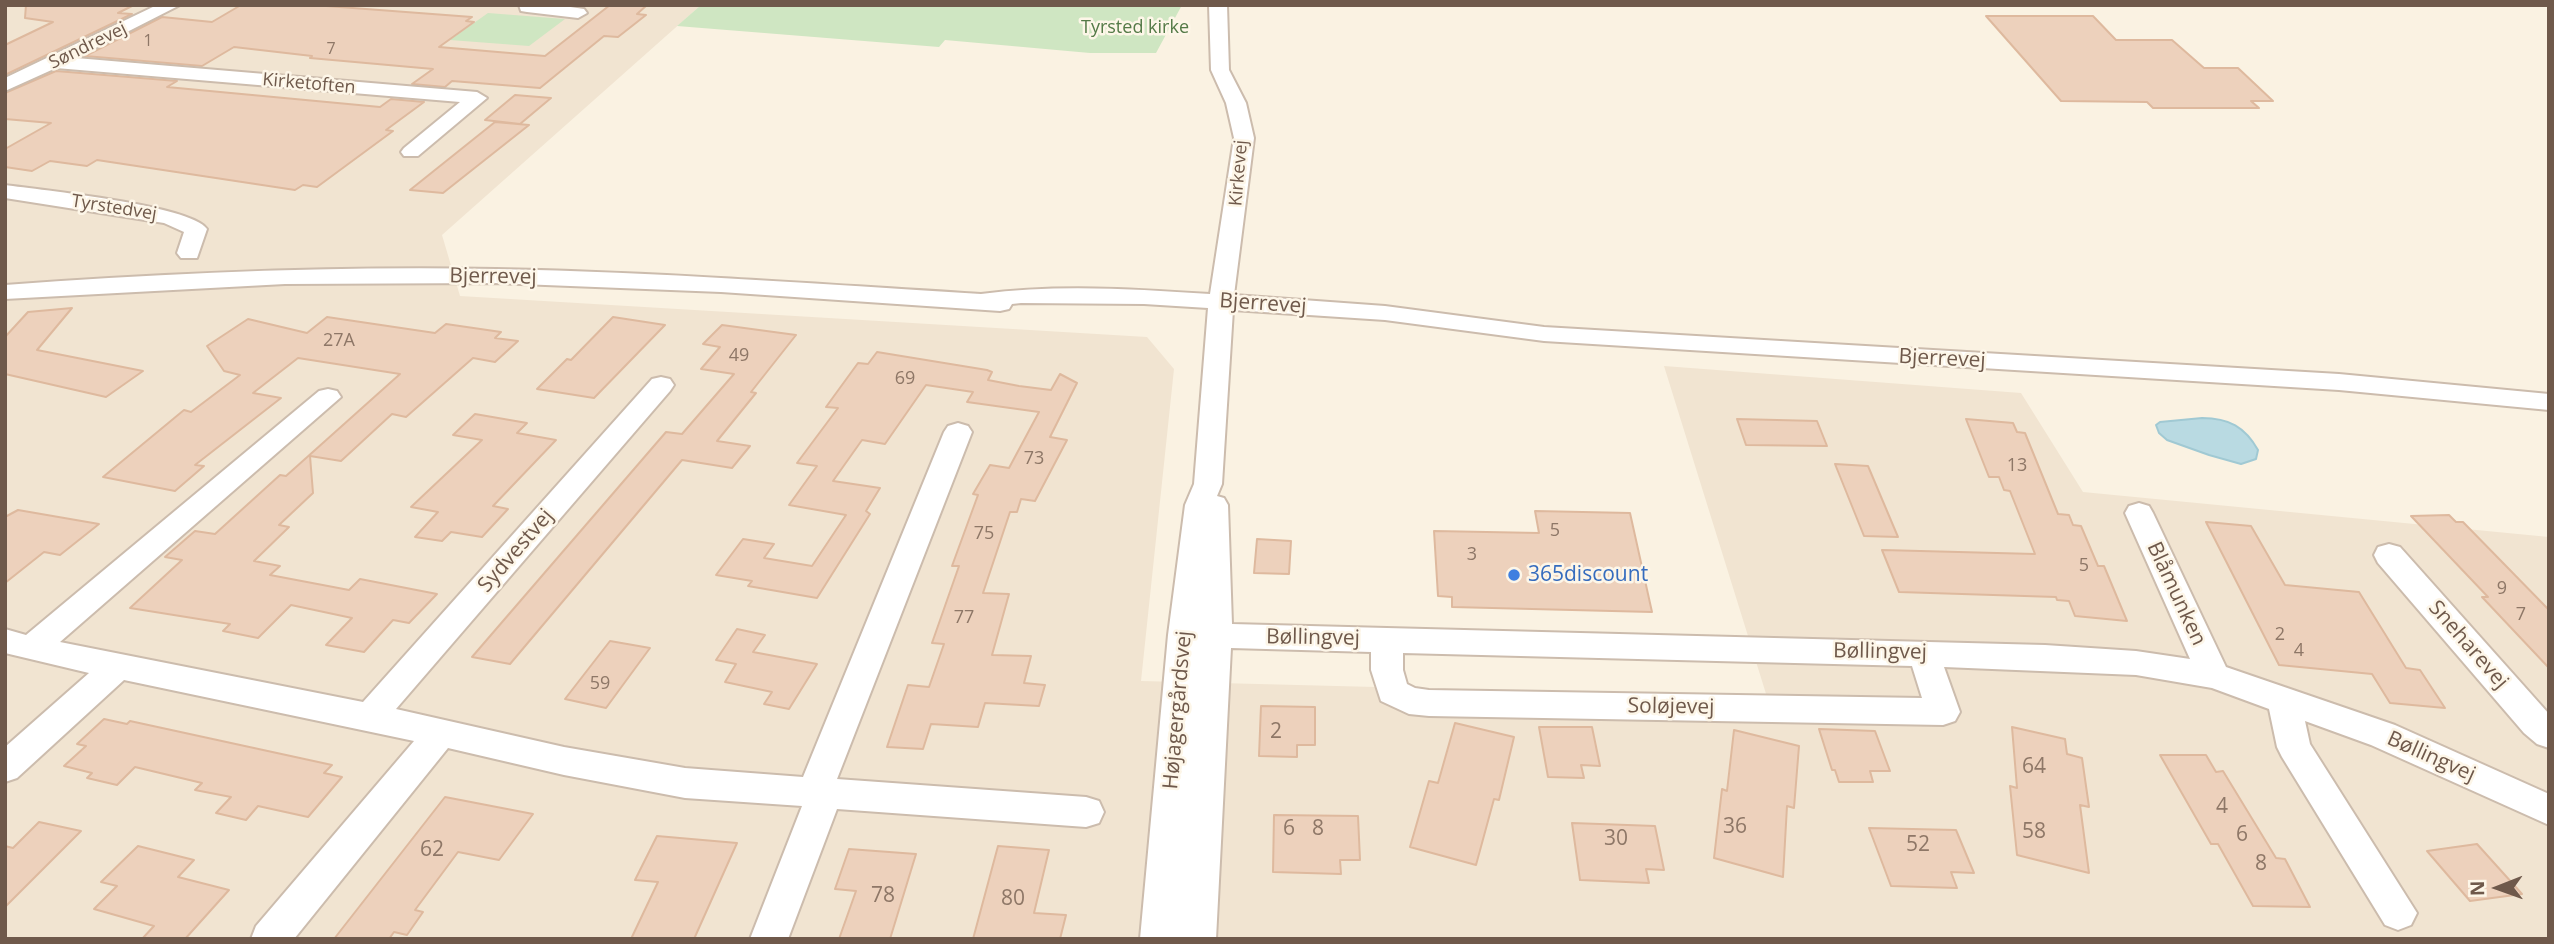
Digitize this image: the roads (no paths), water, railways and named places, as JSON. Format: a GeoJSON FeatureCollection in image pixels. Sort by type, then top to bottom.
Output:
{"type":"FeatureCollection","features":[{"type":"Feature","properties":{"kind":"street","name":"Søndrevej"},"geometry":{"type":"LineString","coordinates":[[5,85],[170,5]]}},
{"type":"Feature","properties":{"kind":"street"},"geometry":{"type":"LineString","coordinates":[[530,5],[527,8],[578,13]]}},
{"type":"Feature","properties":{"kind":"street","name":"Kirkevej"},"geometry":{"type":"LineString","coordinates":[[1218,5],[1220,70],[1236,103],[1244,138],[1220,310]]}},
{"type":"Feature","properties":{"kind":"street","name":"Kirketoften"},"geometry":{"type":"LineString","coordinates":[[56,62],[477,98],[411,152]]}},
{"type":"Feature","properties":{"kind":"street","name":"Tyrstedvej"},"geometry":{"type":"LineString","coordinates":[[5,191],[169,217],[196,229],[189,253]]}},
{"type":"Feature","properties":{"kind":"street","name":"Bjerrevej"},"geometry":{"type":"LineString","coordinates":[[5,292],[187,280],[421,276],[565,278],[981,301],[1019,307],[1220,310],[1517,338],[1544,334],[2339,382],[2549,402]]}},
{"type":"Feature","properties":{"kind":"street","name":"Højagergårdsvej"},"geometry":{"type":"LineString","coordinates":[[1159,939],[1200,635],[1214,506],[1208,484],[1220,310]]}},
{"type":"Feature","properties":{"kind":"street","name":"Bjerrevej"},"geometry":{"type":"LineString","coordinates":[[2339,382],[2549,385]]}},
{"type":"Feature","properties":{"kind":"street","name":"Sydvestvej"},"geometry":{"type":"LineString","coordinates":[[370,717],[661,385]]}},
{"type":"Feature","properties":{"kind":"street"},"geometry":{"type":"LineString","coordinates":[[18,645],[328,397]]}},
{"type":"Feature","properties":{"kind":"street"},"geometry":{"type":"LineString","coordinates":[[769,939],[819,792],[958,432]]}},
{"type":"Feature","properties":{"kind":"street","name":"Blåmunken"},"geometry":{"type":"LineString","coordinates":[[2139,513],[2214,676]]}},
{"type":"Feature","properties":{"kind":"street","name":"Sneharevej"},"geometry":{"type":"LineString","coordinates":[[2389,555],[2536,723],[2549,734]]}},
{"type":"Feature","properties":{"kind":"street","name":"Højagergårdsvej"},"geometry":{"type":"LineString","coordinates":[[1197,939],[1200,635]]}},
{"type":"Feature","properties":{"kind":"street","name":"Bøllingvej"},"geometry":{"type":"LineString","coordinates":[[1200,635],[1924,653],[2136,663],[2214,676],[2383,735],[2549,810]]}},
{"type":"Feature","properties":{"kind":"street","name":"Soløjevej"},"geometry":{"type":"LineString","coordinates":[[1387,640],[1387,670],[1393,692],[1409,701],[1429,704],[1943,712],[1924,653]]}},
{"type":"Feature","properties":{"kind":"street"},"geometry":{"type":"LineString","coordinates":[[18,645],[370,717],[564,761],[685,783],[1086,812]]}},
{"type":"Feature","properties":{"kind":"street"},"geometry":{"type":"LineString","coordinates":[[5,768],[118,666]]}},
{"type":"Feature","properties":{"kind":"street"},"geometry":{"type":"LineString","coordinates":[[2284,700],[2294,747],[2398,913]]}},
{"type":"Feature","properties":{"kind":"street"},"geometry":{"type":"LineString","coordinates":[[270,939],[440,734]]}},
{"type":"Feature","properties":{"kind":"water"},"geometry":{"type":"Polygon","coordinates":[[[2202,418],[2228,422],[2242,430],[2258,450],[2256,459],[2241,464],[2209,455],[2167,440],[2159,433],[2156,425],[2160,422],[2202,418]]]}},
{"type":"Feature","properties":{"kind":"place","name":"365discount"},"geometry":{"type":"Point","coordinates":[1514,575]}},
{"type":"Feature","properties":{"kind":"park label","name":"Tyrsted kirke"},"geometry":{"type":"Point","coordinates":[1135,28]}}]}
